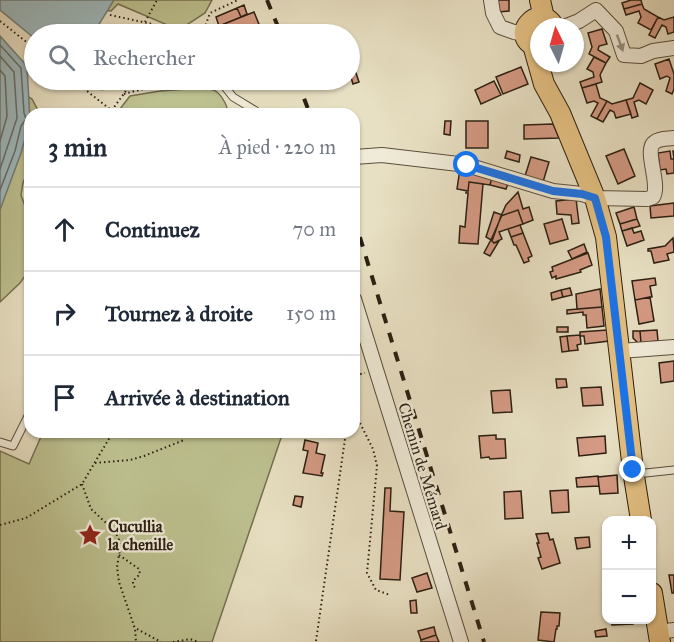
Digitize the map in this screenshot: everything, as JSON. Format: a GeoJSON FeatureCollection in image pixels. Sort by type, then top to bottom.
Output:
{"type":"FeatureCollection","features":[{"type":"Feature","properties":{"kind":"main road"},"geometry":{"type":"LineString","coordinates":[[529,0],[535,18]]}},
{"type":"Feature","properties":{"kind":"main road"},"geometry":{"type":"LineString","coordinates":[[543,72],[544,84],[560,113],[595,198],[606,237],[639,516]]}},
{"type":"Feature","properties":{"kind":"main road"},"geometry":{"type":"LineString","coordinates":[[551,72],[560,113]]}},
{"type":"Feature","properties":{"kind":"main road"},"geometry":{"type":"LineString","coordinates":[[656,609],[664,635]]}},
{"type":"Feature","properties":{"kind":"street"},"geometry":{"type":"LineString","coordinates":[[491,0],[493,13],[500,27],[514,32],[530,29]]}},
{"type":"Feature","properties":{"kind":"street"},"geometry":{"type":"LineString","coordinates":[[582,18],[596,5],[615,31],[624,55],[641,56],[653,51],[674,48]]}},
{"type":"Feature","properties":{"kind":"street"},"geometry":{"type":"LineString","coordinates":[[360,157],[382,155],[467,165],[553,191],[582,194],[595,198],[647,199],[653,197],[656,191],[651,146],[654,142],[674,138]]}},
{"type":"Feature","properties":{"kind":"street","name":"Chemin de Mémard"},"geometry":{"type":"LineString","coordinates":[[360,319],[460,642]]}},
{"type":"Feature","properties":{"kind":"street"},"geometry":{"type":"LineString","coordinates":[[620,351],[674,347]]}},
{"type":"Feature","properties":{"kind":"lane"},"geometry":{"type":"LineString","coordinates":[[227,90],[233,98],[251,108]]}},
{"type":"Feature","properties":{"kind":"lane"},"geometry":{"type":"LineString","coordinates":[[0,442],[13,446],[24,424]]}},
{"type":"Feature","properties":{"kind":"lane"},"geometry":{"type":"LineString","coordinates":[[634,475],[674,470]]}},
{"type":"Feature","properties":{"kind":"path"},"geometry":{"type":"LineString","coordinates":[[145,22],[157,0]]}},
{"type":"Feature","properties":{"kind":"path"},"geometry":{"type":"LineString","coordinates":[[206,24],[210,13],[238,0]]}},
{"type":"Feature","properties":{"kind":"path"},"geometry":{"type":"LineString","coordinates":[[110,15],[152,24]]}},
{"type":"Feature","properties":{"kind":"path"},"geometry":{"type":"LineString","coordinates":[[0,21],[24,40]]}},
{"type":"Feature","properties":{"kind":"path"},"geometry":{"type":"LineString","coordinates":[[86,90],[109,108]]}},
{"type":"Feature","properties":{"kind":"path"},"geometry":{"type":"LineString","coordinates":[[113,108],[127,90]]}},
{"type":"Feature","properties":{"kind":"path"},"geometry":{"type":"LineString","coordinates":[[124,94],[139,90]]}},
{"type":"Feature","properties":{"kind":"path"},"geometry":{"type":"LineString","coordinates":[[360,374],[376,369]]}},
{"type":"Feature","properties":{"kind":"path"},"geometry":{"type":"LineString","coordinates":[[360,423],[373,449],[377,466],[367,573],[376,590],[390,595]]}},
{"type":"Feature","properties":{"kind":"path"},"geometry":{"type":"LineString","coordinates":[[0,525],[26,518],[82,484],[110,438]]}},
{"type":"Feature","properties":{"kind":"path"},"geometry":{"type":"LineString","coordinates":[[316,641],[344,438]]}},
{"type":"Feature","properties":{"kind":"path"},"geometry":{"type":"LineString","coordinates":[[95,463],[130,460],[184,440]]}},
{"type":"Feature","properties":{"kind":"path"},"geometry":{"type":"LineString","coordinates":[[82,484],[91,509],[115,531],[119,540],[117,567],[119,582],[135,629],[136,642]]}},
{"type":"Feature","properties":{"kind":"path"},"geometry":{"type":"LineString","coordinates":[[119,555],[139,569],[140,574],[133,581],[136,589]]}},
{"type":"Feature","properties":{"kind":"path"},"geometry":{"type":"LineString","coordinates":[[135,629],[161,642]]}},
{"type":"Feature","properties":{"kind":"path"},"geometry":{"type":"LineString","coordinates":[[173,642],[190,639],[199,642]]}},
{"type":"Feature","properties":{"kind":"green space"},"geometry":{"type":"Polygon","coordinates":[[[72,0],[212,0],[205,13],[188,24],[165,24],[118,4],[111,11],[96,9],[72,0]]]}},
{"type":"Feature","properties":{"kind":"green space"},"geometry":{"type":"Polygon","coordinates":[[[0,74],[32,99],[37,108],[24,108],[24,180],[21,195],[24,203],[24,277],[0,302],[0,74]]]}},
{"type":"Feature","properties":{"kind":"green space"},"geometry":{"type":"Polygon","coordinates":[[[214,90],[223,99],[227,108],[121,108],[130,96],[160,91],[214,90]]]}},
{"type":"Feature","properties":{"kind":"green space"},"geometry":{"type":"Polygon","coordinates":[[[40,438],[281,438],[212,642],[0,642],[0,451],[29,464],[40,438]]]}},
{"type":"Feature","properties":{"kind":"water"},"geometry":{"type":"Polygon","coordinates":[[[0,0],[114,0],[99,24],[24,24],[24,30],[0,10],[0,0]]]}},
{"type":"Feature","properties":{"kind":"water"},"geometry":{"type":"Polygon","coordinates":[[[0,36],[24,63],[24,90],[28,90],[29,108],[24,108],[24,142],[0,210],[0,36]]]}},
{"type":"Feature","properties":{"kind":"building"},"geometry":{"type":"Polygon","coordinates":[[[498,0],[509,0],[509,11],[498,12],[498,0]]]}},
{"type":"Feature","properties":{"kind":"building"},"geometry":{"type":"Polygon","coordinates":[[[641,0],[642,4],[624,9],[622,3],[641,0]]]}},
{"type":"Feature","properties":{"kind":"building"},"geometry":{"type":"Polygon","coordinates":[[[642,4],[644,9],[658,17],[651,30],[638,23],[641,17],[639,11],[626,15],[624,9],[642,4]]]}},
{"type":"Feature","properties":{"kind":"building"},"geometry":{"type":"Polygon","coordinates":[[[244,5],[247,14],[241,17],[237,8],[244,5]]]}},
{"type":"Feature","properties":{"kind":"building"},"geometry":{"type":"Polygon","coordinates":[[[237,8],[241,17],[218,24],[216,17],[237,8]]]}},
{"type":"Feature","properties":{"kind":"building"},"geometry":{"type":"Polygon","coordinates":[[[254,12],[259,24],[224,24],[254,12]]]}},
{"type":"Feature","properties":{"kind":"building"},"geometry":{"type":"Polygon","coordinates":[[[658,17],[664,20],[674,17],[674,32],[668,34],[666,27],[662,25],[655,38],[649,35],[658,17]]]}},
{"type":"Feature","properties":{"kind":"building"},"geometry":{"type":"Polygon","coordinates":[[[602,29],[607,44],[599,46],[598,50],[610,57],[606,63],[589,54],[592,47],[588,33],[602,29]]]}},
{"type":"Feature","properties":{"kind":"building"},"geometry":{"type":"Polygon","coordinates":[[[594,57],[606,63],[600,75],[602,82],[582,88],[580,82],[594,77],[593,72],[587,69],[594,57]]]}},
{"type":"Feature","properties":{"kind":"building"},"geometry":{"type":"Polygon","coordinates":[[[669,59],[674,74],[672,94],[666,91],[670,78],[667,76],[660,79],[655,64],[669,59]]]}},
{"type":"Feature","properties":{"kind":"building"},"geometry":{"type":"Polygon","coordinates":[[[521,67],[528,84],[503,94],[496,77],[521,67]]]}},
{"type":"Feature","properties":{"kind":"building"},"geometry":{"type":"Polygon","coordinates":[[[494,81],[501,95],[481,104],[475,90],[494,81]]]}},
{"type":"Feature","properties":{"kind":"building"},"geometry":{"type":"Polygon","coordinates":[[[640,83],[653,90],[646,104],[639,100],[634,102],[638,116],[632,118],[626,100],[633,98],[640,83]]]}},
{"type":"Feature","properties":{"kind":"building"},"geometry":{"type":"Polygon","coordinates":[[[596,84],[600,98],[607,101],[597,119],[591,116],[598,103],[594,101],[587,103],[582,88],[596,84]]]}},
{"type":"Feature","properties":{"kind":"building"},"geometry":{"type":"Polygon","coordinates":[[[626,100],[631,114],[616,118],[614,112],[610,110],[603,122],[597,119],[607,101],[612,104],[626,100]]]}},
{"type":"Feature","properties":{"kind":"building"},"geometry":{"type":"Polygon","coordinates":[[[445,121],[451,121],[450,135],[444,134],[445,121]]]}},
{"type":"Feature","properties":{"kind":"building"},"geometry":{"type":"Polygon","coordinates":[[[466,121],[488,121],[488,148],[466,148],[466,121]]]}},
{"type":"Feature","properties":{"kind":"building"},"geometry":{"type":"Polygon","coordinates":[[[553,124],[559,138],[524,139],[524,125],[553,124]]]}},
{"type":"Feature","properties":{"kind":"building"},"geometry":{"type":"Polygon","coordinates":[[[624,149],[635,176],[618,184],[606,156],[624,149]]]}},
{"type":"Feature","properties":{"kind":"building"},"geometry":{"type":"Polygon","coordinates":[[[507,151],[520,155],[519,162],[505,158],[507,151]]]}},
{"type":"Feature","properties":{"kind":"building"},"geometry":{"type":"Polygon","coordinates":[[[670,151],[671,159],[674,159],[674,173],[667,174],[666,169],[660,170],[658,153],[670,151]]]}},
{"type":"Feature","properties":{"kind":"building"},"geometry":{"type":"Polygon","coordinates":[[[531,157],[549,162],[543,182],[525,176],[531,157]]]}},
{"type":"Feature","properties":{"kind":"building"},"geometry":{"type":"Polygon","coordinates":[[[460,169],[492,177],[490,185],[469,182],[468,191],[457,189],[460,169]]]}},
{"type":"Feature","properties":{"kind":"building"},"geometry":{"type":"Polygon","coordinates":[[[492,177],[509,181],[506,189],[490,185],[492,177]]]}},
{"type":"Feature","properties":{"kind":"building"},"geometry":{"type":"Polygon","coordinates":[[[469,182],[483,184],[478,244],[459,243],[460,226],[465,227],[468,193],[466,191],[468,191],[469,182]]]}},
{"type":"Feature","properties":{"kind":"building"},"geometry":{"type":"Polygon","coordinates":[[[518,192],[523,209],[529,207],[533,220],[523,224],[518,210],[501,216],[506,205],[518,192]]]}},
{"type":"Feature","properties":{"kind":"building"},"geometry":{"type":"Polygon","coordinates":[[[576,199],[579,223],[572,224],[571,215],[557,214],[556,201],[576,199]]]}},
{"type":"Feature","properties":{"kind":"building"},"geometry":{"type":"Polygon","coordinates":[[[674,203],[674,216],[651,218],[650,206],[674,203]]]}},
{"type":"Feature","properties":{"kind":"building"},"geometry":{"type":"Polygon","coordinates":[[[634,207],[637,219],[620,224],[616,213],[634,207]]]}},
{"type":"Feature","properties":{"kind":"building"},"geometry":{"type":"Polygon","coordinates":[[[518,210],[523,224],[499,232],[502,239],[494,243],[492,241],[501,216],[518,210]]]}},
{"type":"Feature","properties":{"kind":"building"},"geometry":{"type":"Polygon","coordinates":[[[494,212],[502,215],[491,240],[486,237],[494,212]]]}},
{"type":"Feature","properties":{"kind":"building"},"geometry":{"type":"Polygon","coordinates":[[[562,219],[568,239],[550,244],[544,224],[562,219]]]}},
{"type":"Feature","properties":{"kind":"building"},"geometry":{"type":"Polygon","coordinates":[[[637,219],[640,226],[622,231],[620,224],[637,219]]]}},
{"type":"Feature","properties":{"kind":"building"},"geometry":{"type":"Polygon","coordinates":[[[520,225],[523,233],[511,237],[508,229],[520,225]]]}},
{"type":"Feature","properties":{"kind":"building"},"geometry":{"type":"Polygon","coordinates":[[[632,228],[634,233],[641,231],[644,240],[627,246],[622,231],[632,228]]]}},
{"type":"Feature","properties":{"kind":"building"},"geometry":{"type":"Polygon","coordinates":[[[523,233],[532,256],[524,263],[511,237],[523,233]]]}},
{"type":"Feature","properties":{"kind":"building"},"geometry":{"type":"Polygon","coordinates":[[[494,234],[492,241],[494,243],[499,241],[490,256],[484,253],[494,234]]]}},
{"type":"Feature","properties":{"kind":"building"},"geometry":{"type":"Polygon","coordinates":[[[673,238],[674,252],[667,254],[669,260],[654,263],[651,251],[648,249],[665,246],[673,238]]]}},
{"type":"Feature","properties":{"kind":"building"},"geometry":{"type":"Polygon","coordinates":[[[584,244],[587,252],[572,259],[568,251],[584,244]]]}},
{"type":"Feature","properties":{"kind":"building"},"geometry":{"type":"Polygon","coordinates":[[[588,253],[592,265],[580,270],[581,272],[552,278],[550,272],[553,271],[552,267],[588,253]]]}},
{"type":"Feature","properties":{"kind":"building"},"geometry":{"type":"Polygon","coordinates":[[[655,278],[656,285],[650,286],[652,297],[635,300],[632,281],[655,278]]]}},
{"type":"Feature","properties":{"kind":"building"},"geometry":{"type":"Polygon","coordinates":[[[570,288],[572,295],[563,297],[561,290],[570,288]]]}},
{"type":"Feature","properties":{"kind":"building"},"geometry":{"type":"Polygon","coordinates":[[[600,289],[602,307],[577,309],[576,294],[600,289]]]}},
{"type":"Feature","properties":{"kind":"building"},"geometry":{"type":"Polygon","coordinates":[[[561,290],[563,297],[552,300],[551,293],[561,290]]]}},
{"type":"Feature","properties":{"kind":"building"},"geometry":{"type":"Polygon","coordinates":[[[650,297],[654,321],[639,324],[635,300],[650,297]]]}},
{"type":"Feature","properties":{"kind":"building"},"geometry":{"type":"Polygon","coordinates":[[[602,307],[604,326],[587,328],[586,315],[583,315],[583,312],[567,314],[567,310],[602,307]]]}},
{"type":"Feature","properties":{"kind":"building"},"geometry":{"type":"Polygon","coordinates":[[[557,327],[568,327],[568,332],[557,332],[557,327]]]}},
{"type":"Feature","properties":{"kind":"building"},"geometry":{"type":"Polygon","coordinates":[[[607,330],[609,341],[585,344],[584,336],[580,336],[580,332],[607,330]]]}},
{"type":"Feature","properties":{"kind":"building"},"geometry":{"type":"Polygon","coordinates":[[[657,330],[658,341],[641,343],[640,331],[657,330]]]}},
{"type":"Feature","properties":{"kind":"building"},"geometry":{"type":"Polygon","coordinates":[[[633,331],[640,331],[641,343],[633,338],[633,331]]]}},
{"type":"Feature","properties":{"kind":"building"},"geometry":{"type":"Polygon","coordinates":[[[580,335],[581,344],[577,345],[578,350],[569,351],[567,336],[580,335]]]}},
{"type":"Feature","properties":{"kind":"building"},"geometry":{"type":"Polygon","coordinates":[[[567,336],[569,351],[562,352],[560,337],[567,336]]]}},
{"type":"Feature","properties":{"kind":"building"},"geometry":{"type":"Polygon","coordinates":[[[674,361],[674,381],[661,383],[659,363],[674,361]]]}},
{"type":"Feature","properties":{"kind":"building"},"geometry":{"type":"Polygon","coordinates":[[[556,379],[566,379],[567,387],[557,388],[556,379]]]}},
{"type":"Feature","properties":{"kind":"building"},"geometry":{"type":"Polygon","coordinates":[[[601,387],[603,405],[583,406],[581,388],[601,387]]]}},
{"type":"Feature","properties":{"kind":"building"},"geometry":{"type":"Polygon","coordinates":[[[510,390],[512,412],[493,413],[491,391],[510,390]]]}},
{"type":"Feature","properties":{"kind":"building"},"geometry":{"type":"Polygon","coordinates":[[[496,435],[496,439],[505,439],[506,458],[481,458],[479,436],[496,435]]]}},
{"type":"Feature","properties":{"kind":"building"},"geometry":{"type":"Polygon","coordinates":[[[605,436],[606,453],[579,456],[577,438],[605,436]]]}},
{"type":"Feature","properties":{"kind":"building"},"geometry":{"type":"Polygon","coordinates":[[[305,440],[318,443],[316,453],[325,455],[322,476],[303,473],[308,451],[303,450],[305,440]]]}},
{"type":"Feature","properties":{"kind":"building"},"geometry":{"type":"Polygon","coordinates":[[[617,475],[618,493],[600,494],[598,477],[617,475]]]}},
{"type":"Feature","properties":{"kind":"building"},"geometry":{"type":"Polygon","coordinates":[[[598,476],[599,486],[577,487],[576,478],[598,476]]]}},
{"type":"Feature","properties":{"kind":"building"},"geometry":{"type":"Polygon","coordinates":[[[385,488],[391,488],[390,511],[404,512],[400,580],[380,579],[385,488]]]}},
{"type":"Feature","properties":{"kind":"building"},"geometry":{"type":"Polygon","coordinates":[[[568,490],[569,512],[552,513],[550,491],[568,490]]]}},
{"type":"Feature","properties":{"kind":"building"},"geometry":{"type":"Polygon","coordinates":[[[521,491],[523,518],[505,519],[504,492],[521,491]]]}},
{"type":"Feature","properties":{"kind":"building"},"geometry":{"type":"Polygon","coordinates":[[[295,496],[303,497],[301,507],[293,505],[295,496]]]}},
{"type":"Feature","properties":{"kind":"building"},"geometry":{"type":"Polygon","coordinates":[[[548,533],[550,540],[553,539],[560,563],[542,569],[538,558],[541,557],[536,534],[548,533]]]}},
{"type":"Feature","properties":{"kind":"building"},"geometry":{"type":"Polygon","coordinates":[[[589,537],[590,547],[577,549],[575,538],[589,537]]]}},
{"type":"Feature","properties":{"kind":"building"},"geometry":{"type":"Polygon","coordinates":[[[427,573],[432,588],[417,592],[412,578],[427,573]]]}},
{"type":"Feature","properties":{"kind":"building"},"geometry":{"type":"Polygon","coordinates":[[[669,575],[674,575],[674,593],[672,593],[669,575]]]}},
{"type":"Feature","properties":{"kind":"building"},"geometry":{"type":"Polygon","coordinates":[[[416,600],[417,613],[411,613],[410,601],[416,600]]]}},
{"type":"Feature","properties":{"kind":"building"},"geometry":{"type":"Polygon","coordinates":[[[541,612],[560,613],[554,642],[538,640],[541,612]]]}},
{"type":"Feature","properties":{"kind":"building"},"geometry":{"type":"Polygon","coordinates":[[[434,627],[436,635],[421,640],[418,631],[434,627]]]}},
{"type":"Feature","properties":{"kind":"building"},"geometry":{"type":"Polygon","coordinates":[[[606,629],[607,636],[596,637],[595,631],[606,629]]]}},
{"type":"Feature","properties":{"kind":"building"},"geometry":{"type":"Polygon","coordinates":[[[436,635],[439,642],[421,642],[421,640],[436,635]]]}},
{"type":"Feature","properties":{"kind":"railway"},"geometry":{"type":"LineString","coordinates":[[267,0],[277,24]]}},
{"type":"Feature","properties":{"kind":"railway"},"geometry":{"type":"LineString","coordinates":[[301,90],[308,108]]}},
{"type":"Feature","properties":{"kind":"railway"},"geometry":{"type":"LineString","coordinates":[[360,238],[484,642]]}},
{"type":"Feature","properties":{"kind":"place","name":"Cucullia la chenille"},"geometry":{"type":"Point","coordinates":[90,535]}},
{"type":"Feature","properties":{"kind":"route"},"geometry":{"type":"LineString","coordinates":[[467,165],[553,191],[582,194],[595,198],[606,237],[633,470]]}}]}
